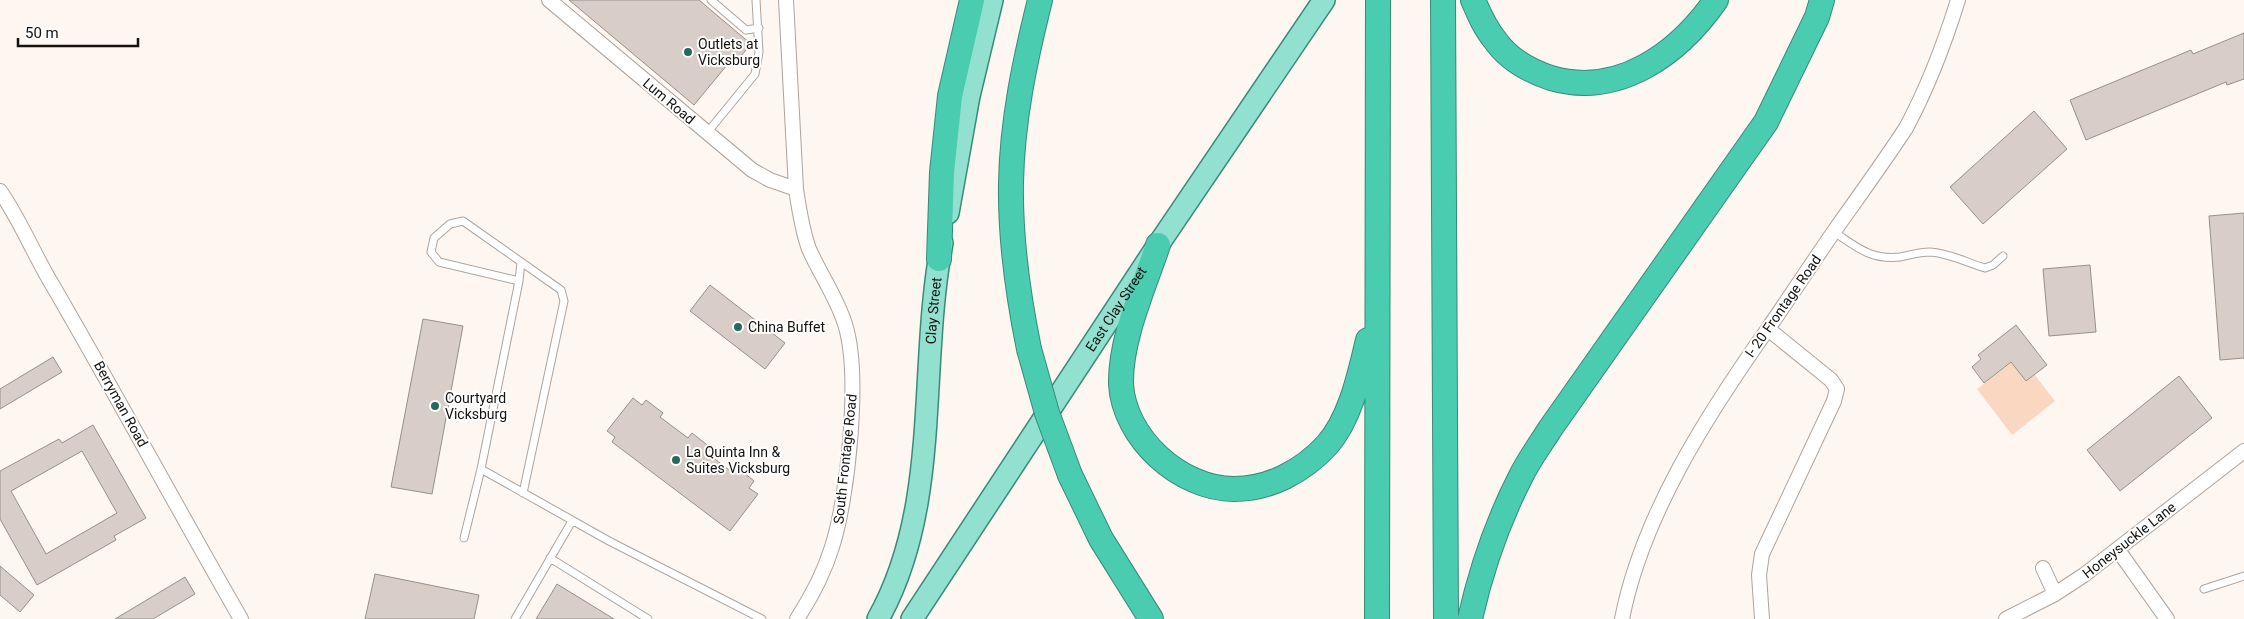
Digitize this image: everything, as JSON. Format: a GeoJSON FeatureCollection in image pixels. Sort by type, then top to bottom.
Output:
{"type":"FeatureCollection","features":[{"type":"Feature","properties":{"kind":"highway"},"geometry":{"type":"LineString","coordinates":[[939,259],[942,172],[950,96],[962,34],[972,0]]}},
{"type":"Feature","properties":{"kind":"highway"},"geometry":{"type":"LineString","coordinates":[[1040,0],[1026,57],[1014,132],[1011,184],[1018,296],[1029,349],[1047,412],[1070,475],[1101,539],[1151,619]]}},
{"type":"Feature","properties":{"kind":"highway"},"geometry":{"type":"LineString","coordinates":[[1443,0],[1446,619]]}},
{"type":"Feature","properties":{"kind":"highway"},"geometry":{"type":"LineString","coordinates":[[1473,0],[1495,42],[1521,64],[1537,74],[1584,83],[1618,78],[1648,66],[1672,49],[1692,30],[1716,0]]}},
{"type":"Feature","properties":{"kind":"highway"},"geometry":{"type":"LineString","coordinates":[[1470,619],[1477,589],[1493,540],[1520,477],[1556,421],[1766,122],[1817,17],[1822,0]]}},
{"type":"Feature","properties":{"kind":"highway"},"geometry":{"type":"LineString","coordinates":[[1377,619],[1378,8]]}},
{"type":"Feature","properties":{"kind":"highway"},"geometry":{"type":"LineString","coordinates":[[1158,245],[1132,323],[1122,362],[1121,385],[1124,402],[1135,429],[1148,447],[1167,464],[1188,476],[1212,486],[1233,489],[1259,486],[1282,479],[1306,465],[1328,444],[1346,413],[1360,376],[1378,297]]}},
{"type":"Feature","properties":{"kind":"main road","name":"Clay Street"},"geometry":{"type":"LineString","coordinates":[[878,619],[898,576],[911,537],[925,435],[939,259],[969,96],[992,0]]}},
{"type":"Feature","properties":{"kind":"main road","name":"East Clay Street"},"geometry":{"type":"LineString","coordinates":[[912,619],[1158,245],[1324,0]]}},
{"type":"Feature","properties":{"kind":"street","name":"Lum Road"},"geometry":{"type":"LineString","coordinates":[[549,0],[752,170],[770,180],[796,189]]}},
{"type":"Feature","properties":{"kind":"street","name":"South Frontage Road"},"geometry":{"type":"LineString","coordinates":[[786,0],[796,189],[800,215],[810,249],[845,323],[849,338],[852,382],[850,436],[838,526],[824,569],[797,619]]}},
{"type":"Feature","properties":{"kind":"street","name":"I- 20 Frontage Road"},"geometry":{"type":"LineString","coordinates":[[1622,619],[1639,561],[1652,526],[1676,474],[1702,427],[1738,370],[1884,161],[1925,93],[1944,45],[1958,0]]}},
{"type":"Feature","properties":{"kind":"street","name":"Berryman Road"},"geometry":{"type":"LineString","coordinates":[[0,190],[241,619]]}},
{"type":"Feature","properties":{"kind":"street"},"geometry":{"type":"LineString","coordinates":[[1762,619],[1759,575],[1762,554],[1834,401],[1836,389],[1831,380],[1768,329]]}},
{"type":"Feature","properties":{"kind":"street","name":"Honeysuckle Lane"},"geometry":{"type":"LineString","coordinates":[[2006,619],[2055,594],[2118,550],[2244,451]]}},
{"type":"Feature","properties":{"kind":"street"},"geometry":{"type":"LineString","coordinates":[[2118,550],[2167,619]]}},
{"type":"Feature","properties":{"kind":"street"},"geometry":{"type":"LineString","coordinates":[[2043,568],[2055,594]]}},
{"type":"Feature","properties":{"kind":"lane"},"geometry":{"type":"LineString","coordinates":[[711,0],[746,30],[759,28]]}},
{"type":"Feature","properties":{"kind":"lane"},"geometry":{"type":"LineString","coordinates":[[707,133],[755,74],[759,52],[756,0]]}},
{"type":"Feature","properties":{"kind":"lane"},"geometry":{"type":"LineString","coordinates":[[519,281],[439,262],[432,252],[434,238],[450,224],[463,221],[561,290],[564,301],[523,493]]}},
{"type":"Feature","properties":{"kind":"lane"},"geometry":{"type":"LineString","coordinates":[[1834,232],[1868,254],[1878,257],[1889,258],[1928,252],[1940,253],[1985,268],[1993,265],[2003,256]]}},
{"type":"Feature","properties":{"kind":"lane"},"geometry":{"type":"LineString","coordinates":[[464,538],[481,469],[519,281],[521,262]]}},
{"type":"Feature","properties":{"kind":"lane"},"geometry":{"type":"LineString","coordinates":[[481,469],[572,521],[762,619]]}},
{"type":"Feature","properties":{"kind":"lane"},"geometry":{"type":"LineString","coordinates":[[515,619],[572,521]]}},
{"type":"Feature","properties":{"kind":"lane"},"geometry":{"type":"LineString","coordinates":[[550,558],[648,619]]}},
{"type":"Feature","properties":{"kind":"lane"},"geometry":{"type":"LineString","coordinates":[[2204,589],[2244,576]]}},
{"type":"Feature","properties":{"kind":"shaded area"},"geometry":{"type":"Polygon","coordinates":[[[2011,362],[2026,381],[2034,374],[2055,401],[2012,435],[1977,389],[2011,362]]]}},
{"type":"Feature","properties":{"kind":"building","name":"Outlets at Vicksburg"},"geometry":{"type":"Polygon","coordinates":[[[569,0],[699,0],[751,44],[736,62],[732,59],[694,105],[569,0]]]}},
{"type":"Feature","properties":{"kind":"building"},"geometry":{"type":"Polygon","coordinates":[[[2244,33],[2244,79],[2227,85],[2226,82],[2086,140],[2070,100],[2191,50],[2193,54],[2244,33]]]}},
{"type":"Feature","properties":{"kind":"building"},"geometry":{"type":"Polygon","coordinates":[[[2034,111],[2067,149],[1983,224],[1950,187],[2034,111]]]}},
{"type":"Feature","properties":{"kind":"building"},"geometry":{"type":"Polygon","coordinates":[[[2244,213],[2244,358],[2220,360],[2209,216],[2244,213]]]}},
{"type":"Feature","properties":{"kind":"building"},"geometry":{"type":"Polygon","coordinates":[[[2090,265],[2096,332],[2049,336],[2043,269],[2090,265]]]}},
{"type":"Feature","properties":{"kind":"building","name":"China Buffet"},"geometry":{"type":"Polygon","coordinates":[[[710,285],[785,343],[765,369],[690,311],[710,285]]]}},
{"type":"Feature","properties":{"kind":"building"},"geometry":{"type":"Polygon","coordinates":[[[423,319],[463,326],[432,494],[391,487],[423,319]]]}},
{"type":"Feature","properties":{"kind":"building"},"geometry":{"type":"Polygon","coordinates":[[[2016,325],[2047,365],[2026,381],[2011,362],[1984,383],[1972,367],[1981,359],[1978,355],[2016,325]]]}},
{"type":"Feature","properties":{"kind":"building"},"geometry":{"type":"Polygon","coordinates":[[[53,357],[62,372],[0,409],[0,389],[53,357]]]}},
{"type":"Feature","properties":{"kind":"building"},"geometry":{"type":"Polygon","coordinates":[[[2179,376],[2212,418],[2120,491],[2087,450],[2179,376]]]}},
{"type":"Feature","properties":{"kind":"building","name":"La Quinta Inn & Suites Vicksburg"},"geometry":{"type":"Polygon","coordinates":[[[633,398],[642,405],[646,400],[663,413],[660,417],[688,438],[692,433],[711,448],[707,453],[733,473],[737,467],[754,481],[749,488],[758,494],[730,531],[612,442],[615,437],[607,431],[633,398]]]}},
{"type":"Feature","properties":{"kind":"building"},"geometry":{"type":"Polygon","coordinates":[[[93,425],[146,518],[114,536],[116,540],[37,585],[0,519],[0,471],[59,439],[62,443],[93,425]],[[82,451],[11,491],[46,554],[117,513],[82,451]]]}},
{"type":"Feature","properties":{"kind":"building"},"geometry":{"type":"Polygon","coordinates":[[[0,566],[34,595],[20,612],[0,595],[0,566]]]}},
{"type":"Feature","properties":{"kind":"building"},"geometry":{"type":"Polygon","coordinates":[[[375,574],[479,595],[474,619],[365,619],[375,574]]]}},
{"type":"Feature","properties":{"kind":"building"},"geometry":{"type":"Polygon","coordinates":[[[185,577],[195,594],[153,619],[115,619],[185,577]]]}},
{"type":"Feature","properties":{"kind":"building"},"geometry":{"type":"Polygon","coordinates":[[[557,584],[614,619],[536,619],[557,584]]]}},
{"type":"Feature","properties":{"kind":"place","name":"Outlets at Vicksburg"},"geometry":{"type":"Point","coordinates":[688,52]}},
{"type":"Feature","properties":{"kind":"place","name":"China Buffet"},"geometry":{"type":"Point","coordinates":[738,327]}},
{"type":"Feature","properties":{"kind":"place","name":"Courtyard Vicksburg"},"geometry":{"type":"Point","coordinates":[435,406]}},
{"type":"Feature","properties":{"kind":"place","name":"La Quinta Inn & Suites Vicksburg"},"geometry":{"type":"Point","coordinates":[676,460]}}]}
